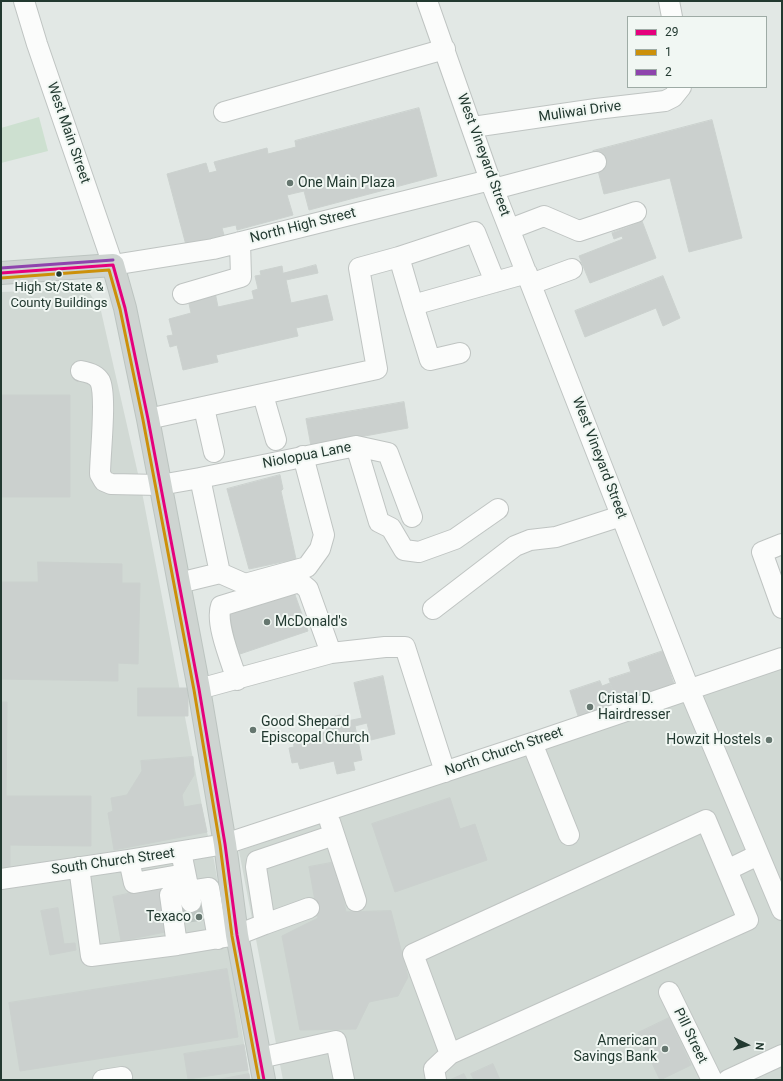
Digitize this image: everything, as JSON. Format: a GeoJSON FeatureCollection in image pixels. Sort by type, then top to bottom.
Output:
{"type":"FeatureCollection","features":[{"type":"Feature","properties":{"kind":"main road"},"geometry":{"type":"LineString","coordinates":[[1,273],[113,265],[125,308],[148,419],[199,689],[225,844],[230,883],[228,937],[260,1058],[264,1080]]}},
{"type":"Feature","properties":{"kind":"street","name":"West Main Street"},"geometry":{"type":"LineString","coordinates":[[24,1],[37,44],[113,265]]}},
{"type":"Feature","properties":{"kind":"street","name":"West Vineyard Street"},"geometry":{"type":"LineString","coordinates":[[428,1],[473,126],[492,184],[621,516],[689,690],[782,910]]}},
{"type":"Feature","properties":{"kind":"street"},"geometry":{"type":"LineString","coordinates":[[669,1],[672,16]]}},
{"type":"Feature","properties":{"kind":"street"},"geometry":{"type":"LineString","coordinates":[[224,112],[445,49]]}},
{"type":"Feature","properties":{"kind":"street","name":"Muliwai Drive"},"geometry":{"type":"LineString","coordinates":[[473,126],[665,101],[673,97],[680,88]]}},
{"type":"Feature","properties":{"kind":"street","name":"North High Street"},"geometry":{"type":"LineString","coordinates":[[113,265],[213,249],[492,184],[596,162]]}},
{"type":"Feature","properties":{"kind":"street"},"geometry":{"type":"LineString","coordinates":[[510,229],[544,216],[579,231],[636,212]]}},
{"type":"Feature","properties":{"kind":"street"},"geometry":{"type":"LineString","coordinates":[[148,419],[377,369],[359,268],[399,257],[475,232],[495,282]]}},
{"type":"Feature","properties":{"kind":"street"},"geometry":{"type":"LineString","coordinates":[[183,294],[241,277],[240,242]]}},
{"type":"Feature","properties":{"kind":"street"},"geometry":{"type":"LineString","coordinates":[[399,257],[430,360],[460,353]]}},
{"type":"Feature","properties":{"kind":"street"},"geometry":{"type":"LineString","coordinates":[[413,305],[495,282],[529,279],[572,269]]}},
{"type":"Feature","properties":{"kind":"street","name":"Niolopua Lane"},"geometry":{"type":"LineString","coordinates":[[81,371],[91,374],[99,380],[103,393],[100,474],[104,481],[111,484],[160,485],[356,446],[388,453],[412,517]]}},
{"type":"Feature","properties":{"kind":"street"},"geometry":{"type":"LineString","coordinates":[[263,395],[276,440]]}},
{"type":"Feature","properties":{"kind":"street"},"geometry":{"type":"LineString","coordinates":[[204,408],[214,452]]}},
{"type":"Feature","properties":{"kind":"street"},"geometry":{"type":"LineString","coordinates":[[356,446],[379,522],[391,528],[404,550],[419,552],[455,539],[498,509]]}},
{"type":"Feature","properties":{"kind":"street"},"geometry":{"type":"LineString","coordinates":[[179,583],[220,572],[245,584],[307,567],[320,549],[324,535],[303,456]]}},
{"type":"Feature","properties":{"kind":"street"},"geometry":{"type":"LineString","coordinates":[[200,478],[220,572]]}},
{"type":"Feature","properties":{"kind":"street"},"geometry":{"type":"LineString","coordinates":[[433,609],[515,546],[530,540],[556,537],[621,516]]}},
{"type":"Feature","properties":{"kind":"street"},"geometry":{"type":"LineString","coordinates":[[782,544],[762,552],[782,608]]}},
{"type":"Feature","properties":{"kind":"street"},"geometry":{"type":"LineString","coordinates":[[237,680],[218,613],[221,606],[296,583],[302,584],[308,589],[331,653]]}},
{"type":"Feature","properties":{"kind":"street"},"geometry":{"type":"LineString","coordinates":[[199,689],[237,680],[331,653],[385,646],[405,646],[445,772]]}},
{"type":"Feature","properties":{"kind":"street","name":"North Church Street"},"geometry":{"type":"LineString","coordinates":[[225,844],[532,743],[782,658]]}},
{"type":"Feature","properties":{"kind":"street"},"geometry":{"type":"LineString","coordinates":[[532,743],[569,835]]}},
{"type":"Feature","properties":{"kind":"street"},"geometry":{"type":"LineString","coordinates":[[327,811],[356,902]]}},
{"type":"Feature","properties":{"kind":"street"},"geometry":{"type":"LineString","coordinates":[[436,1080],[434,1068],[450,1054],[748,920],[706,820],[412,954],[450,1054]]}},
{"type":"Feature","properties":{"kind":"street"},"geometry":{"type":"LineString","coordinates":[[266,831],[273,855]]}},
{"type":"Feature","properties":{"kind":"street"},"geometry":{"type":"LineString","coordinates":[[265,924],[256,867],[257,861],[334,835]]}},
{"type":"Feature","properties":{"kind":"street","name":"South Church Street"},"geometry":{"type":"LineString","coordinates":[[1,879],[182,852],[225,844]]}},
{"type":"Feature","properties":{"kind":"street"},"geometry":{"type":"LineString","coordinates":[[182,852],[188,889]]}},
{"type":"Feature","properties":{"kind":"street"},"geometry":{"type":"LineString","coordinates":[[727,870],[758,855]]}},
{"type":"Feature","properties":{"kind":"street"},"geometry":{"type":"LineString","coordinates":[[129,860],[134,883],[188,889],[209,888],[230,883]]}},
{"type":"Feature","properties":{"kind":"street"},"geometry":{"type":"LineString","coordinates":[[79,867],[91,956],[177,945],[196,935],[228,937],[309,908]]}},
{"type":"Feature","properties":{"kind":"street"},"geometry":{"type":"LineString","coordinates":[[209,888],[228,937]]}},
{"type":"Feature","properties":{"kind":"street"},"geometry":{"type":"LineString","coordinates":[[177,945],[170,895],[188,889]]}},
{"type":"Feature","properties":{"kind":"street","name":"Pill Street"},"geometry":{"type":"LineString","coordinates":[[669,992],[712,1080]]}},
{"type":"Feature","properties":{"kind":"street"},"geometry":{"type":"LineString","coordinates":[[260,1058],[336,1041],[344,1080]]}},
{"type":"Feature","properties":{"kind":"street"},"geometry":{"type":"LineString","coordinates":[[728,1080],[782,1055]]}},
{"type":"Feature","properties":{"kind":"shaded area"},"geometry":{"type":"Polygon","coordinates":[[[87,289],[101,311],[141,487],[207,832],[214,860],[250,1080],[1,1080],[1,292],[87,289]]]}},
{"type":"Feature","properties":{"kind":"shaded area"},"geometry":{"type":"Polygon","coordinates":[[[782,665],[782,1080],[283,1080],[239,851],[782,665]]]}},
{"type":"Feature","properties":{"kind":"green space"},"geometry":{"type":"Polygon","coordinates":[[[39,117],[48,151],[1,163],[1,128],[39,117]]]}},
{"type":"Feature","properties":{"kind":"building","name":"One Main Plaza"},"geometry":{"type":"Polygon","coordinates":[[[419,108],[437,176],[309,210],[304,191],[287,195],[293,215],[237,230],[236,225],[222,228],[224,235],[186,245],[167,174],[206,163],[209,173],[217,171],[214,162],[267,148],[268,154],[296,147],[295,141],[419,108]]]}},
{"type":"Feature","properties":{"kind":"building"},"geometry":{"type":"Polygon","coordinates":[[[712,120],[742,238],[689,252],[670,178],[604,194],[593,151],[712,120]]]}},
{"type":"Feature","properties":{"kind":"building"},"geometry":{"type":"Polygon","coordinates":[[[642,221],[656,258],[590,283],[579,256],[623,239],[622,236],[614,239],[612,233],[642,221]]]}},
{"type":"Feature","properties":{"kind":"building"},"geometry":{"type":"Polygon","coordinates":[[[316,265],[318,273],[286,280],[291,303],[327,295],[333,320],[296,328],[298,336],[216,355],[218,362],[183,370],[177,345],[170,347],[167,336],[173,335],[169,319],[191,313],[188,299],[215,292],[218,307],[254,299],[252,291],[258,289],[255,276],[261,275],[260,271],[282,266],[283,273],[316,265]]]}},
{"type":"Feature","properties":{"kind":"building"},"geometry":{"type":"Polygon","coordinates":[[[663,276],[680,318],[663,326],[656,308],[585,337],[575,311],[663,276]]]}},
{"type":"Feature","properties":{"kind":"building"},"geometry":{"type":"Polygon","coordinates":[[[1,395],[70,395],[70,497],[1,497],[1,395]]]}},
{"type":"Feature","properties":{"kind":"building"},"geometry":{"type":"Polygon","coordinates":[[[404,402],[408,428],[311,446],[306,419],[404,402]]]}},
{"type":"Feature","properties":{"kind":"building"},"geometry":{"type":"Polygon","coordinates":[[[280,475],[283,489],[281,491],[296,559],[249,569],[227,489],[280,475]]]}},
{"type":"Feature","properties":{"kind":"building"},"geometry":{"type":"Polygon","coordinates":[[[38,562],[122,564],[122,583],[140,583],[138,664],[118,663],[118,681],[1,679],[1,582],[38,582],[38,562]]]}},
{"type":"Feature","properties":{"kind":"building","name":"McDonald's"},"geometry":{"type":"Polygon","coordinates":[[[294,592],[308,631],[240,654],[227,614],[294,592]]]}},
{"type":"Feature","properties":{"kind":"building"},"geometry":{"type":"Polygon","coordinates":[[[663,651],[674,684],[639,696],[628,663],[663,651]]]}},
{"type":"Feature","properties":{"kind":"building"},"geometry":{"type":"Polygon","coordinates":[[[631,672],[639,696],[617,703],[609,679],[631,672]]]}},
{"type":"Feature","properties":{"kind":"building"},"geometry":{"type":"Polygon","coordinates":[[[383,676],[395,734],[371,740],[367,723],[355,726],[362,760],[353,762],[355,770],[337,774],[334,761],[300,769],[298,762],[292,763],[289,748],[294,747],[293,739],[327,732],[324,719],[340,715],[342,722],[362,718],[354,683],[383,676]]]}},
{"type":"Feature","properties":{"kind":"building"},"geometry":{"type":"Polygon","coordinates":[[[600,681],[602,686],[610,683],[618,705],[579,719],[570,691],[600,681]]]}},
{"type":"Feature","properties":{"kind":"building"},"geometry":{"type":"Polygon","coordinates":[[[138,688],[188,688],[188,716],[138,716],[138,688]]]}},
{"type":"Feature","properties":{"kind":"building"},"geometry":{"type":"Polygon","coordinates":[[[1,702],[7,702],[6,796],[91,796],[91,846],[10,845],[10,868],[1,868],[1,702]]]}},
{"type":"Feature","properties":{"kind":"building"},"geometry":{"type":"Polygon","coordinates":[[[193,757],[194,775],[182,795],[184,807],[201,804],[207,832],[114,850],[108,813],[113,811],[111,798],[127,795],[142,771],[141,761],[193,757]]]}},
{"type":"Feature","properties":{"kind":"building"},"geometry":{"type":"Polygon","coordinates":[[[450,798],[460,829],[475,824],[487,860],[395,892],[372,824],[450,798]]]}},
{"type":"Feature","properties":{"kind":"building"},"geometry":{"type":"Polygon","coordinates":[[[336,862],[346,912],[318,918],[309,867],[336,862]]]}},
{"type":"Feature","properties":{"kind":"building"},"geometry":{"type":"Polygon","coordinates":[[[161,887],[170,931],[121,941],[113,897],[161,887]]]}},
{"type":"Feature","properties":{"kind":"building"},"geometry":{"type":"Polygon","coordinates":[[[58,908],[64,944],[75,943],[76,950],[50,955],[41,911],[58,908]]]}},
{"type":"Feature","properties":{"kind":"building"},"geometry":{"type":"Polygon","coordinates":[[[391,911],[408,977],[398,996],[369,1002],[356,1029],[300,1030],[282,936],[318,918],[346,912],[391,911]]]}},
{"type":"Feature","properties":{"kind":"building"},"geometry":{"type":"Polygon","coordinates":[[[227,969],[238,1037],[20,1071],[9,1003],[227,969]]]}},
{"type":"Feature","properties":{"kind":"building","name":"American Savings Bank"},"geometry":{"type":"Polygon","coordinates":[[[669,1018],[691,1065],[660,1080],[638,1033],[669,1018]]]}},
{"type":"Feature","properties":{"kind":"building"},"geometry":{"type":"Polygon","coordinates":[[[244,1045],[248,1070],[188,1079],[184,1054],[244,1045]]]}},
{"type":"Feature","properties":{"kind":"building"},"geometry":{"type":"Polygon","coordinates":[[[493,1064],[500,1080],[474,1080],[471,1074],[493,1064]]]}},
{"type":"Feature","properties":{"kind":"building"},"geometry":{"type":"Polygon","coordinates":[[[249,1074],[250,1080],[216,1080],[249,1074]]]}},
{"type":"Feature","properties":{"kind":"building"},"geometry":{"type":"Polygon","coordinates":[[[464,1074],[467,1080],[450,1080],[464,1074]]]}},
{"type":"Feature","properties":{"kind":"tunnel"},"geometry":{"type":"LineString","coordinates":[[191,902],[195,928]]}},
{"type":"Feature","properties":{"kind":"transit line","name":"2"},"geometry":{"type":"LineString","coordinates":[[1,268],[113,260]]}},
{"type":"Feature","properties":{"kind":"transit line","name":"29"},"geometry":{"type":"LineString","coordinates":[[1,273],[113,265],[125,308],[148,419],[199,689],[225,844],[237,935],[264,1080]]}},
{"type":"Feature","properties":{"kind":"transit line","name":"1"},"geometry":{"type":"LineString","coordinates":[[1,278],[109,270],[120,309],[143,420],[194,690],[220,845],[232,936],[259,1080]]}},
{"type":"Feature","properties":{"kind":"place","name":"One Main Plaza"},"geometry":{"type":"Point","coordinates":[290,183]}},
{"type":"Feature","properties":{"kind":"place","name":"High St/State & County Buildings"},"geometry":{"type":"Point","coordinates":[59,274]}},
{"type":"Feature","properties":{"kind":"place","name":"McDonald's"},"geometry":{"type":"Point","coordinates":[267,622]}},
{"type":"Feature","properties":{"kind":"place","name":"Cristal D. Hairdresser"},"geometry":{"type":"Point","coordinates":[590,707]}},
{"type":"Feature","properties":{"kind":"place","name":"Good Shepard Episcopal Church"},"geometry":{"type":"Point","coordinates":[253,730]}},
{"type":"Feature","properties":{"kind":"place","name":"Howzit Hostels"},"geometry":{"type":"Point","coordinates":[769,740]}},
{"type":"Feature","properties":{"kind":"place","name":"Texaco"},"geometry":{"type":"Point","coordinates":[199,917]}},
{"type":"Feature","properties":{"kind":"place","name":"American Savings Bank"},"geometry":{"type":"Point","coordinates":[665,1049]}}]}
